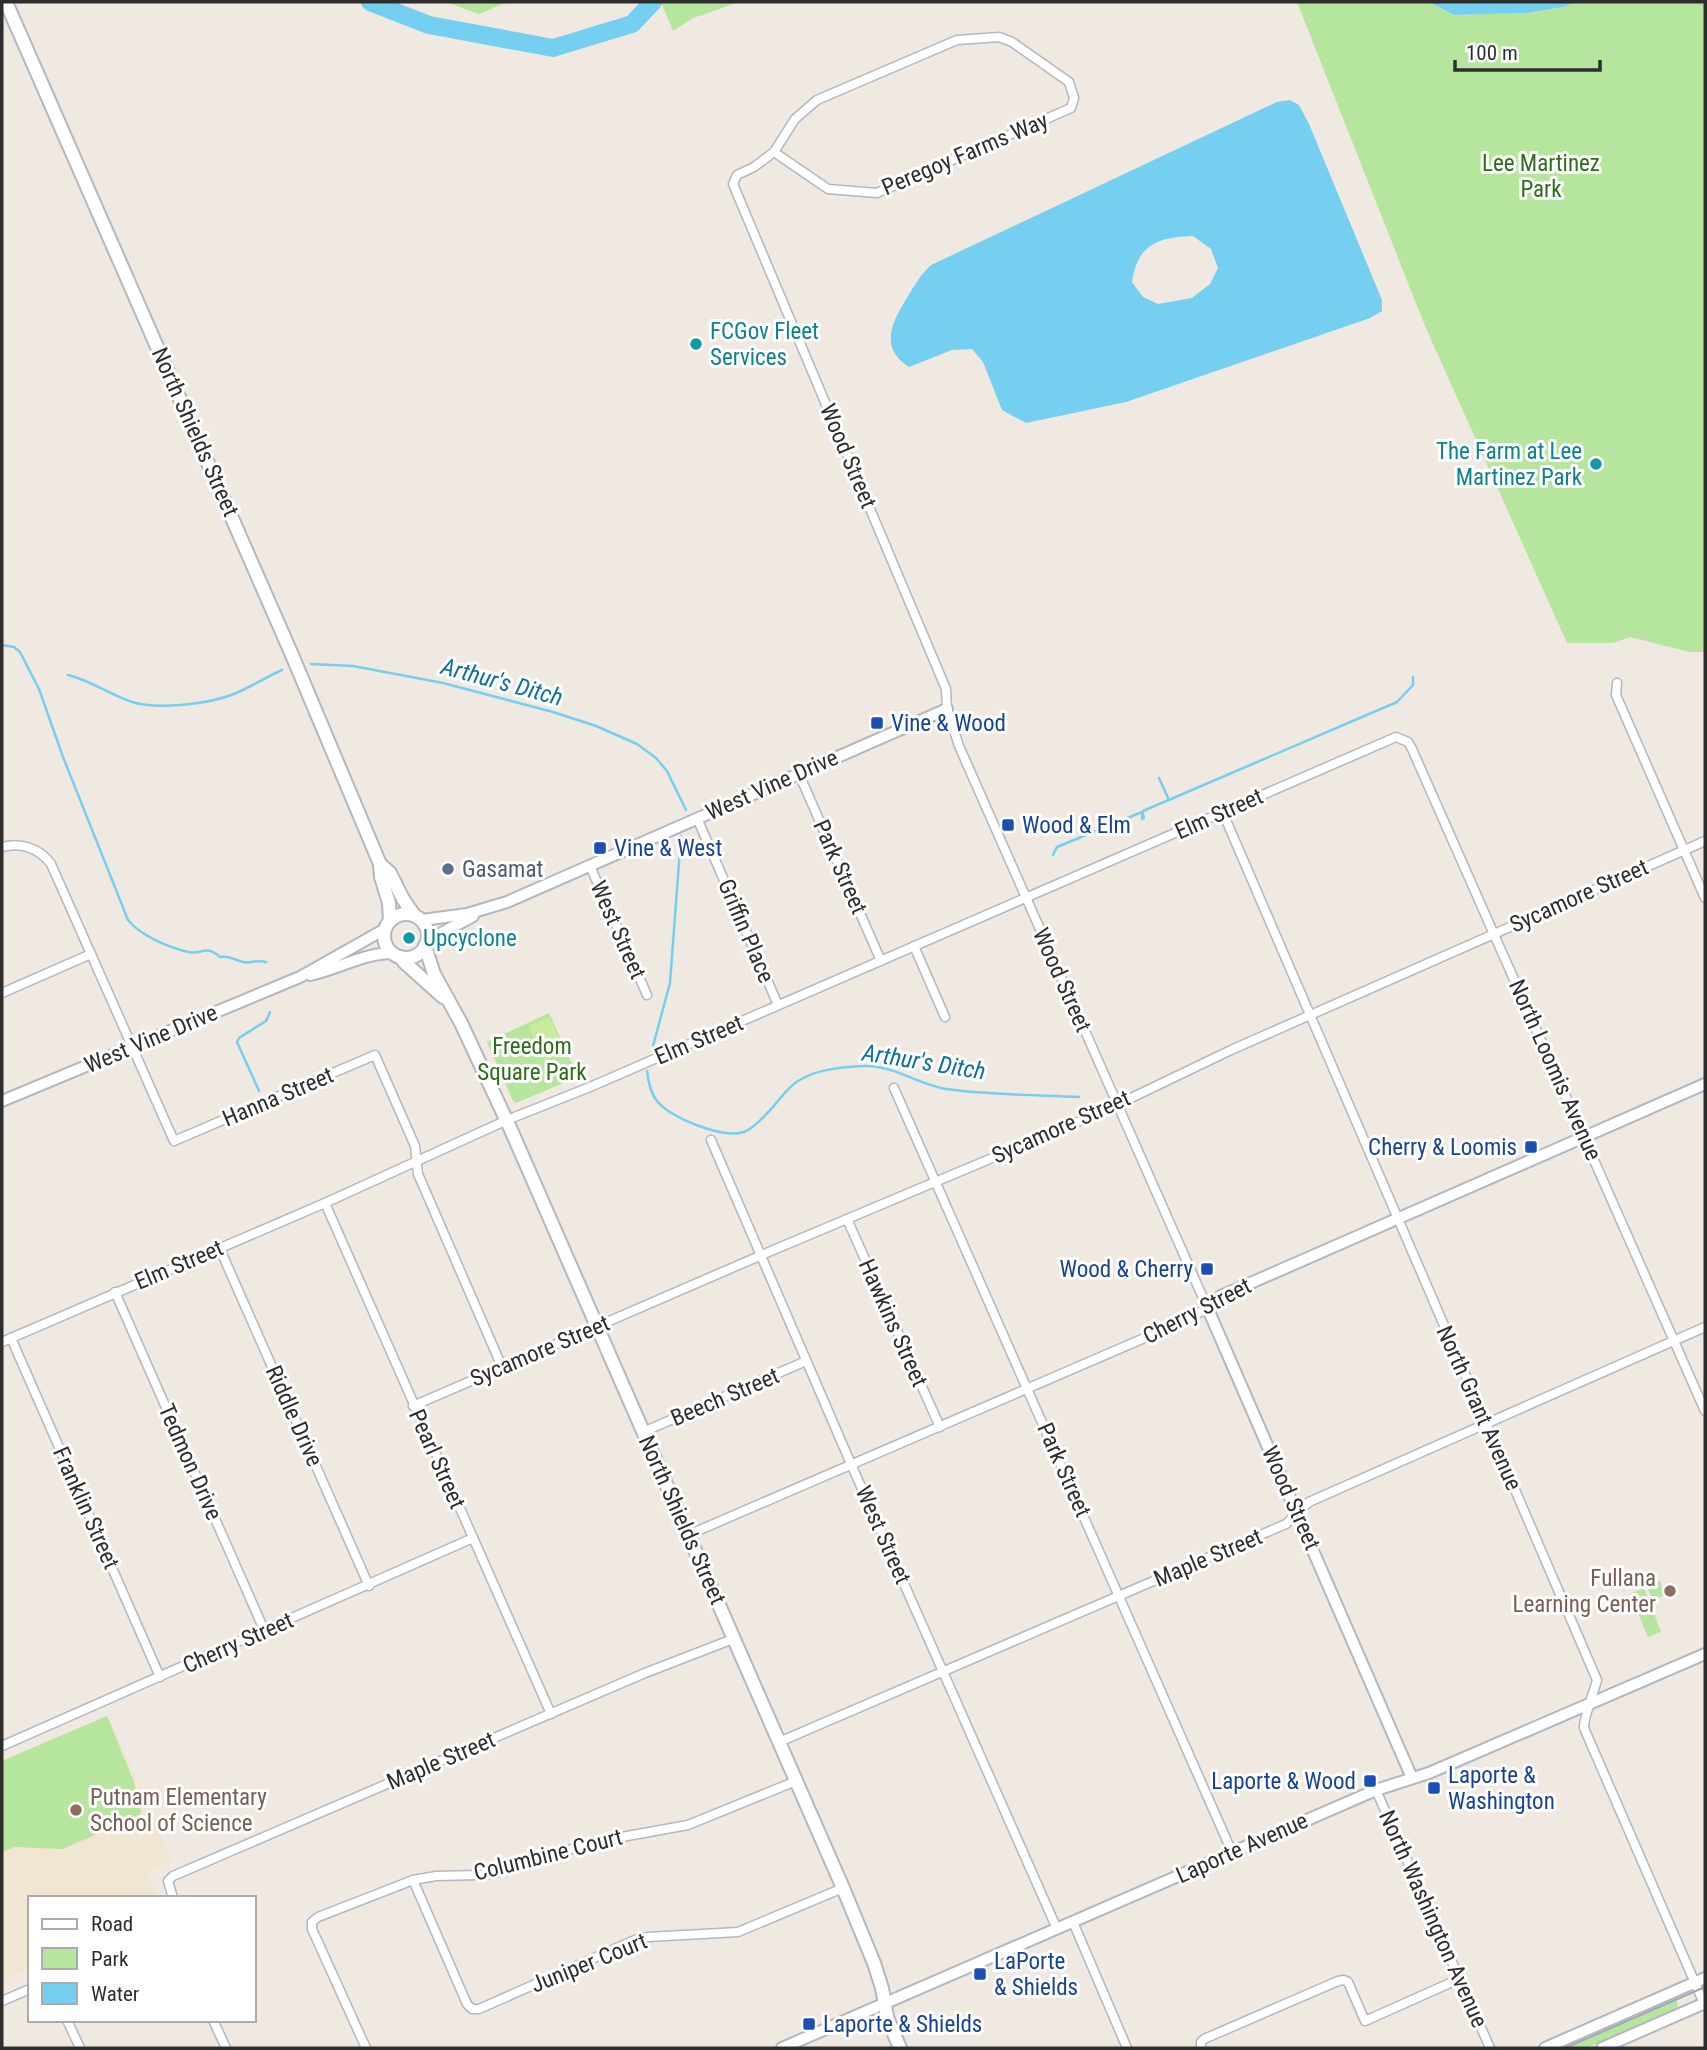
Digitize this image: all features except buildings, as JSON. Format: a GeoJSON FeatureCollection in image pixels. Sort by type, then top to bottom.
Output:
{"type":"FeatureCollection","features":[{"type":"Feature","properties":{"kind":"main road","name":"North Shields Street"},"geometry":{"type":"LineString","coordinates":[[6,2],[300,671],[380,864],[389,903],[388,925]]}},
{"type":"Feature","properties":{"kind":"main road","name":"North Shields Street"},"geometry":{"type":"LineString","coordinates":[[380,864],[390,873],[402,899],[418,918]]}},
{"type":"Feature","properties":{"kind":"main road"},"geometry":{"type":"LineString","coordinates":[[399,915],[418,918],[426,929],[426,943],[415,955],[397,955],[386,945],[388,925],[399,915]]}},
{"type":"Feature","properties":{"kind":"main road","name":"North Shields Street"},"geometry":{"type":"LineString","coordinates":[[426,943],[430,965],[507,1120],[843,1888],[873,1963],[887,2017],[900,2048]]}},
{"type":"Feature","properties":{"kind":"main road","name":"North Shields Street"},"geometry":{"type":"LineString","coordinates":[[397,955],[446,999]]}},
{"type":"Feature","properties":{"kind":"street","name":"Peregoy Farms Way"},"geometry":{"type":"LineString","coordinates":[[992,36],[1012,42],[1069,82],[1074,98],[1071,108],[877,193],[828,189],[774,152],[795,119],[817,100],[957,40],[992,36]]}},
{"type":"Feature","properties":{"kind":"street","name":"Wood Street"},"geometry":{"type":"LineString","coordinates":[[774,152],[754,167],[737,175],[733,184],[941,677],[946,690],[947,709],[959,746],[1412,1778]]}},
{"type":"Feature","properties":{"kind":"street"},"geometry":{"type":"LineString","coordinates":[[1617,683],[1616,695],[1705,898]]}},
{"type":"Feature","properties":{"kind":"street","name":"West Vine Drive"},"geometry":{"type":"LineString","coordinates":[[426,943],[481,911],[947,709]]}},
{"type":"Feature","properties":{"kind":"street","name":"Elm Street"},"geometry":{"type":"LineString","coordinates":[[2,1342],[325,1203],[507,1120],[590,1087],[1396,737]]}},
{"type":"Feature","properties":{"kind":"street","name":"North Loomis Avenue"},"geometry":{"type":"LineString","coordinates":[[1396,737],[1408,742],[1412,749],[1705,1411]]}},
{"type":"Feature","properties":{"kind":"street","name":"Park Street"},"geometry":{"type":"LineString","coordinates":[[799,774],[881,961]]}},
{"type":"Feature","properties":{"kind":"street","name":"North Grant Avenue"},"geometry":{"type":"LineString","coordinates":[[1223,813],[1597,1680],[1592,1703],[1583,1720],[1584,1728],[1700,1981],[1705,2004]]}},
{"type":"Feature","properties":{"kind":"street","name":"Griffin Place"},"geometry":{"type":"LineString","coordinates":[[697,818],[778,1005]]}},
{"type":"Feature","properties":{"kind":"street","name":"Sycamore Street"},"geometry":{"type":"LineString","coordinates":[[414,1406],[1116,1104],[1310,1015],[1705,841]]}},
{"type":"Feature","properties":{"kind":"street","name":"Hanna Street"},"geometry":{"type":"LineString","coordinates":[[2,848],[15,845],[30,848],[43,855],[51,864],[174,1141],[375,1055],[415,1146],[418,1174],[502,1367]]}},
{"type":"Feature","properties":{"kind":"street","name":"West Street"},"geometry":{"type":"LineString","coordinates":[[590,866],[647,995]]}},
{"type":"Feature","properties":{"kind":"street","name":"West Vine Drive"},"geometry":{"type":"LineString","coordinates":[[418,918],[481,911]]}},
{"type":"Feature","properties":{"kind":"street","name":"West Vine Drive"},"geometry":{"type":"LineString","coordinates":[[2,1101],[300,977],[388,925]]}},
{"type":"Feature","properties":{"kind":"street"},"geometry":{"type":"LineString","coordinates":[[914,946],[945,1017]]}},
{"type":"Feature","properties":{"kind":"street","name":"West Vine Drive"},"geometry":{"type":"LineString","coordinates":[[300,977],[327,971],[375,953],[397,955]]}},
{"type":"Feature","properties":{"kind":"street"},"geometry":{"type":"LineString","coordinates":[[2,993],[91,954]]}},
{"type":"Feature","properties":{"kind":"street","name":"Cherry Street"},"geometry":{"type":"LineString","coordinates":[[688,1535],[1194,1317],[1220,1296],[1705,1084]]}},
{"type":"Feature","properties":{"kind":"street","name":"Park Street"},"geometry":{"type":"LineString","coordinates":[[894,1088],[1232,1852]]}},
{"type":"Feature","properties":{"kind":"street","name":"West Street"},"geometry":{"type":"LineString","coordinates":[[710,1140],[1057,1928]]}},
{"type":"Feature","properties":{"kind":"street","name":"Pearl Street"},"geometry":{"type":"LineString","coordinates":[[325,1203],[551,1714]]}},
{"type":"Feature","properties":{"kind":"street","name":"Hawkins Street"},"geometry":{"type":"LineString","coordinates":[[847,1219],[940,1427]]}},
{"type":"Feature","properties":{"kind":"street","name":"Riddle Drive"},"geometry":{"type":"LineString","coordinates":[[219,1247],[369,1586]]}},
{"type":"Feature","properties":{"kind":"street","name":"Tedmon Drive"},"geometry":{"type":"LineString","coordinates":[[115,1292],[265,1632]]}},
{"type":"Feature","properties":{"kind":"street","name":"Maple Street"},"geometry":{"type":"LineString","coordinates":[[779,1742],[1286,1524],[1309,1502],[1705,1327]]}},
{"type":"Feature","properties":{"kind":"street","name":"Franklin Street"},"geometry":{"type":"LineString","coordinates":[[11,1338],[160,1678]]}},
{"type":"Feature","properties":{"kind":"street","name":"Beech Street"},"geometry":{"type":"LineString","coordinates":[[643,1432],[806,1362]]}},
{"type":"Feature","properties":{"kind":"street","name":"Cherry Street"},"geometry":{"type":"LineString","coordinates":[[2,1746],[473,1538]]}},
{"type":"Feature","properties":{"kind":"street","name":"Maple Street"},"geometry":{"type":"LineString","coordinates":[[172,1896],[168,1881],[173,1876],[733,1639]]}},
{"type":"Feature","properties":{"kind":"street","name":"Laporte Avenue"},"geometry":{"type":"LineString","coordinates":[[782,2048],[1376,1790],[1412,1778],[1705,1654]]}},
{"type":"Feature","properties":{"kind":"street","name":"Columbine Court"},"geometry":{"type":"LineString","coordinates":[[366,2048],[312,1929],[312,1922],[318,1917],[413,1880],[496,1873],[594,1842],[688,1825],[796,1781]]}},
{"type":"Feature","properties":{"kind":"street","name":"North Washington Avenue"},"geometry":{"type":"LineString","coordinates":[[1376,1790],[1490,2048]]}},
{"type":"Feature","properties":{"kind":"street","name":"Juniper Court"},"geometry":{"type":"LineString","coordinates":[[413,1880],[467,2004],[471,2009],[479,2010],[636,1940],[738,1932],[843,1888]]}},
{"type":"Feature","properties":{"kind":"street"},"geometry":{"type":"LineString","coordinates":[[1073,1922],[1127,2048]]}},
{"type":"Feature","properties":{"kind":"street"},"geometry":{"type":"LineString","coordinates":[[1201,2048],[1204,2039],[1338,1980],[1348,1982],[1365,2021],[1459,1979]]}},
{"type":"Feature","properties":{"kind":"street"},"geometry":{"type":"LineString","coordinates":[[1545,2048],[1700,1981]]}},
{"type":"Feature","properties":{"kind":"street"},"geometry":{"type":"LineString","coordinates":[[2,2001],[28,1990]]}},
{"type":"Feature","properties":{"kind":"street"},"geometry":{"type":"LineString","coordinates":[[1602,2048],[1705,2004]]}},
{"type":"Feature","properties":{"kind":"street"},"geometry":{"type":"LineString","coordinates":[[68,2022],[80,2048]]}},
{"type":"Feature","properties":{"kind":"street"},"geometry":{"type":"LineString","coordinates":[[214,2022],[226,2048]]}},
{"type":"Feature","properties":{"kind":"shaded area","name":"Putnam Elementary School of Science"},"geometry":{"type":"Polygon","coordinates":[[[108,1715],[172,1860],[148,1871],[158,1896],[28,1896],[28,1969],[2,1981],[2,1760],[108,1715]]]}},
{"type":"Feature","properties":{"kind":"green space"},"geometry":{"type":"Polygon","coordinates":[[[446,2],[507,2],[479,14],[446,2]]]}},
{"type":"Feature","properties":{"kind":"green space"},"geometry":{"type":"Polygon","coordinates":[[[661,2],[739,2],[693,18],[673,31],[661,2]]]}},
{"type":"Feature","properties":{"kind":"green space","name":"Lee Martinez Park"},"geometry":{"type":"Polygon","coordinates":[[[1297,2],[1429,2],[1454,15],[1526,13],[1564,7],[1574,2],[1705,2],[1705,652],[1690,652],[1630,637],[1613,643],[1567,643],[1425,326],[1297,2]]]}},
{"type":"Feature","properties":{"kind":"green space","name":"Freedom Square Park"},"geometry":{"type":"Polygon","coordinates":[[[549,1013],[578,1077],[516,1103],[487,1042],[549,1013]]]}},
{"type":"Feature","properties":{"kind":"green space"},"geometry":{"type":"Polygon","coordinates":[[[550,1017],[565,1053],[544,1061],[529,1026],[550,1017]]]}},
{"type":"Feature","properties":{"kind":"green space"},"geometry":{"type":"Polygon","coordinates":[[[1660,1581],[1665,1595],[1653,1601],[1647,1586],[1660,1581]]]}},
{"type":"Feature","properties":{"kind":"green space"},"geometry":{"type":"Polygon","coordinates":[[[1644,1588],[1661,1632],[1648,1637],[1630,1594],[1644,1588]]]}},
{"type":"Feature","properties":{"kind":"green space"},"geometry":{"type":"Polygon","coordinates":[[[107,1716],[134,1782],[140,1816],[62,1849],[14,1847],[2,1852],[2,1761],[107,1716]]]}},
{"type":"Feature","properties":{"kind":"green space"},"geometry":{"type":"Polygon","coordinates":[[[1670,1999],[1677,2001],[1676,2010],[1587,2048],[1558,2048],[1670,1999]]]}},
{"type":"Feature","properties":{"kind":"water"},"geometry":{"type":"Polygon","coordinates":[[[1429,2],[1574,2],[1564,7],[1526,13],[1454,15],[1429,2]]]}},
{"type":"Feature","properties":{"kind":"water"},"geometry":{"type":"Polygon","coordinates":[[[1290,100],[1299,105],[1309,124],[1382,300],[1382,311],[1370,318],[1126,402],[1026,423],[1002,410],[983,362],[972,349],[952,350],[909,367],[894,352],[891,344],[892,327],[905,301],[931,265],[1277,102],[1290,100]],[[1193,236],[1160,241],[1144,251],[1132,282],[1143,297],[1158,304],[1192,298],[1210,284],[1218,268],[1211,249],[1193,236]]]}},
{"type":"Feature","properties":{"kind":"waterway"},"geometry":{"type":"LineString","coordinates":[[370,2],[429,25],[553,48],[632,24],[653,2]]}},
{"type":"Feature","properties":{"kind":"waterway"},"geometry":{"type":"LineString","coordinates":[[2,645],[14,647],[20,652],[39,689],[128,920],[147,936],[180,950],[193,953],[211,951],[220,957],[246,962],[266,962]]}},
{"type":"Feature","properties":{"kind":"waterway","name":"Arthur's Ditch"},"geometry":{"type":"LineString","coordinates":[[311,664],[353,666],[443,683],[596,726],[637,744],[656,758],[667,771],[686,810]]}},
{"type":"Feature","properties":{"kind":"waterway","name":"Arthur's Ditch"},"geometry":{"type":"LineString","coordinates":[[68,675],[132,702],[169,706],[224,698],[282,670]]}},
{"type":"Feature","properties":{"kind":"waterway"},"geometry":{"type":"LineString","coordinates":[[1142,819],[1143,811],[1397,702],[1413,685],[1413,677]]}},
{"type":"Feature","properties":{"kind":"waterway"},"geometry":{"type":"LineString","coordinates":[[1159,778],[1169,800]]}},
{"type":"Feature","properties":{"kind":"waterway"},"geometry":{"type":"LineString","coordinates":[[1142,812],[1144,818]]}},
{"type":"Feature","properties":{"kind":"waterway"},"geometry":{"type":"LineString","coordinates":[[1053,855],[1057,847],[1142,812]]}},
{"type":"Feature","properties":{"kind":"waterway","name":"Arthur's Ditch"},"geometry":{"type":"LineString","coordinates":[[653,1046],[670,983],[681,836]]}},
{"type":"Feature","properties":{"kind":"waterway"},"geometry":{"type":"LineString","coordinates":[[259,1091],[237,1042],[266,1021],[270,1012]]}},
{"type":"Feature","properties":{"kind":"waterway","name":"Arthur's Ditch"},"geometry":{"type":"LineString","coordinates":[[647,1071],[653,1095],[664,1108],[698,1126],[735,1133],[744,1132],[756,1125],[798,1081],[821,1071],[848,1067],[886,1069],[946,1089],[1079,1097]]}},
{"type":"Feature","properties":{"kind":"tram line"},"geometry":{"type":"LineString","coordinates":[[1565,2048],[1705,1987]]}},
{"type":"Feature","properties":{"kind":"place","name":"FCGov Fleet Services"},"geometry":{"type":"Point","coordinates":[696,344]}},
{"type":"Feature","properties":{"kind":"place","name":"The Farm at Lee Martinez Park"},"geometry":{"type":"Point","coordinates":[1596,464]}},
{"type":"Feature","properties":{"kind":"place","name":"Vine & Wood"},"geometry":{"type":"Point","coordinates":[877,723]}},
{"type":"Feature","properties":{"kind":"place","name":"Wood & Elm"},"geometry":{"type":"Point","coordinates":[1008,825]}},
{"type":"Feature","properties":{"kind":"place","name":"Vine & West"},"geometry":{"type":"Point","coordinates":[600,848]}},
{"type":"Feature","properties":{"kind":"place","name":"Gasamat"},"geometry":{"type":"Point","coordinates":[448,869]}},
{"type":"Feature","properties":{"kind":"place","name":"Upcyclone"},"geometry":{"type":"Point","coordinates":[409,938]}},
{"type":"Feature","properties":{"kind":"place","name":"Cherry & Loomis"},"geometry":{"type":"Point","coordinates":[1531,1147]}},
{"type":"Feature","properties":{"kind":"place","name":"Wood & Cherry"},"geometry":{"type":"Point","coordinates":[1207,1269]}},
{"type":"Feature","properties":{"kind":"place","name":"Fullana Learning Center"},"geometry":{"type":"Point","coordinates":[1670,1591]}},
{"type":"Feature","properties":{"kind":"place","name":"Laporte & Wood"},"geometry":{"type":"Point","coordinates":[1370,1781]}},
{"type":"Feature","properties":{"kind":"place","name":"Laporte & Washington"},"geometry":{"type":"Point","coordinates":[1434,1788]}},
{"type":"Feature","properties":{"kind":"place","name":"Putnam Elementary School of Science"},"geometry":{"type":"Point","coordinates":[76,1810]}},
{"type":"Feature","properties":{"kind":"place","name":"LaPorte & Shields"},"geometry":{"type":"Point","coordinates":[980,1974]}},
{"type":"Feature","properties":{"kind":"place","name":"Laporte & Shields"},"geometry":{"type":"Point","coordinates":[809,2024]}}]}
